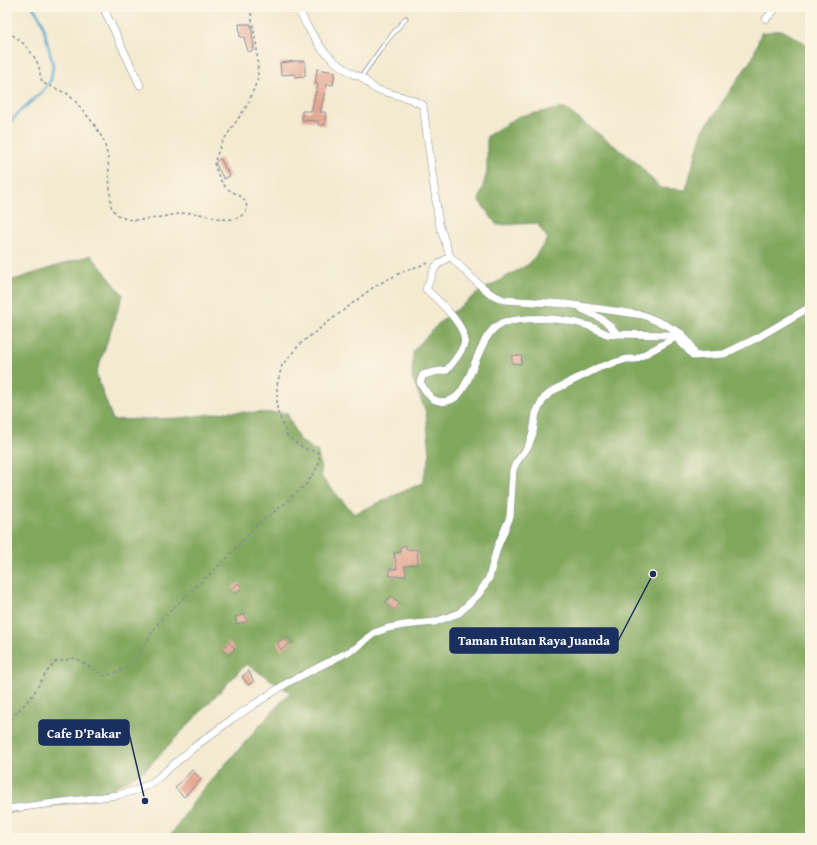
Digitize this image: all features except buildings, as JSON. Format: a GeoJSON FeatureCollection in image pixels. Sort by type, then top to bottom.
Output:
{"type":"FeatureCollection","features":[{"type":"Feature","properties":{"kind":"street"},"geometry":{"type":"LineString","coordinates":[[103,7],[140,85]]}},
{"type":"Feature","properties":{"kind":"street"},"geometry":{"type":"LineString","coordinates":[[298,7],[307,26],[322,49],[336,62],[353,74],[361,77],[374,89],[410,99],[423,105],[439,224],[450,256],[491,294],[504,300],[572,305],[643,315],[680,333],[690,344],[694,356]]}},
{"type":"Feature","properties":{"kind":"street"},"geometry":{"type":"LineString","coordinates":[[766,18],[776,7]]}},
{"type":"Feature","properties":{"kind":"street"},"geometry":{"type":"LineString","coordinates":[[450,256],[436,266],[426,288],[460,326],[465,338],[464,344],[458,356],[447,370],[424,375],[420,382],[432,399],[442,402],[454,399],[462,390],[485,340],[494,328],[502,322],[533,318],[565,319],[591,326],[611,336],[617,334],[670,335],[676,337],[694,356]]}},
{"type":"Feature","properties":{"kind":"street"},"geometry":{"type":"LineString","coordinates":[[572,305],[602,318],[617,334]]}},
{"type":"Feature","properties":{"kind":"street"},"geometry":{"type":"LineString","coordinates":[[694,356],[724,354],[756,338],[810,306]]}},
{"type":"Feature","properties":{"kind":"street"},"geometry":{"type":"LineString","coordinates":[[7,809],[118,795],[145,787],[232,719],[287,683],[356,648],[374,633],[388,628],[404,625],[435,622],[459,613],[478,595],[489,578],[497,548],[510,518],[513,470],[516,462],[528,447],[533,433],[536,413],[544,398],[554,390],[600,367],[627,359],[636,359],[676,337]]}},
{"type":"Feature","properties":{"kind":"lane"},"geometry":{"type":"LineString","coordinates":[[361,77],[385,43],[406,18]]}},
{"type":"Feature","properties":{"kind":"path"},"geometry":{"type":"LineString","coordinates":[[7,32],[27,47],[34,58],[43,83],[68,94],[94,124],[104,141],[107,151],[111,206],[117,215],[124,218],[144,220],[192,213],[208,217],[233,219],[243,215],[246,212],[246,204],[242,198],[228,189],[220,179],[214,163],[221,144],[248,104],[258,78],[258,50],[250,7]]}},
{"type":"Feature","properties":{"kind":"path"},"geometry":{"type":"LineString","coordinates":[[7,731],[12,718],[32,696],[46,673],[55,662],[75,658],[105,676],[121,670],[134,662],[160,620],[228,557],[258,524],[283,505],[307,483],[320,461],[318,452],[306,450],[287,436],[277,410],[278,385],[282,365],[301,343],[376,286],[406,270],[433,262]]}},
{"type":"Feature","properties":{"kind":"path"},"geometry":{"type":"LineString","coordinates":[[7,756],[10,771],[7,782]]}},
{"type":"Feature","properties":{"kind":"path"},"geometry":{"type":"LineString","coordinates":[[806,838],[810,836]]}},
{"type":"Feature","properties":{"kind":"green space"},"geometry":{"type":"Polygon","coordinates":[[[782,30],[810,46],[810,838],[169,838],[198,795],[290,692],[246,664],[145,770],[93,799],[7,813],[7,282],[91,255],[123,295],[96,374],[113,420],[181,418],[227,412],[287,413],[299,440],[318,452],[322,478],[354,514],[422,483],[430,455],[426,412],[412,378],[413,351],[439,323],[479,292],[529,264],[548,239],[537,223],[497,225],[479,201],[487,172],[487,136],[519,116],[564,108],[636,162],[660,188],[686,190],[702,132],[753,57],[761,33],[782,30]]]}},
{"type":"Feature","properties":{"kind":"waterway"},"geometry":{"type":"LineString","coordinates":[[7,126],[19,112],[42,92],[51,80],[53,65],[42,21],[33,7]]}},
{"type":"Feature","properties":{"kind":"place","name":"Taman Hutan Raya Juanda"},"geometry":{"type":"Point","coordinates":[653,574]}},
{"type":"Feature","properties":{"kind":"place","name":"Cafe D'Pakar"},"geometry":{"type":"Point","coordinates":[145,801]}}]}
